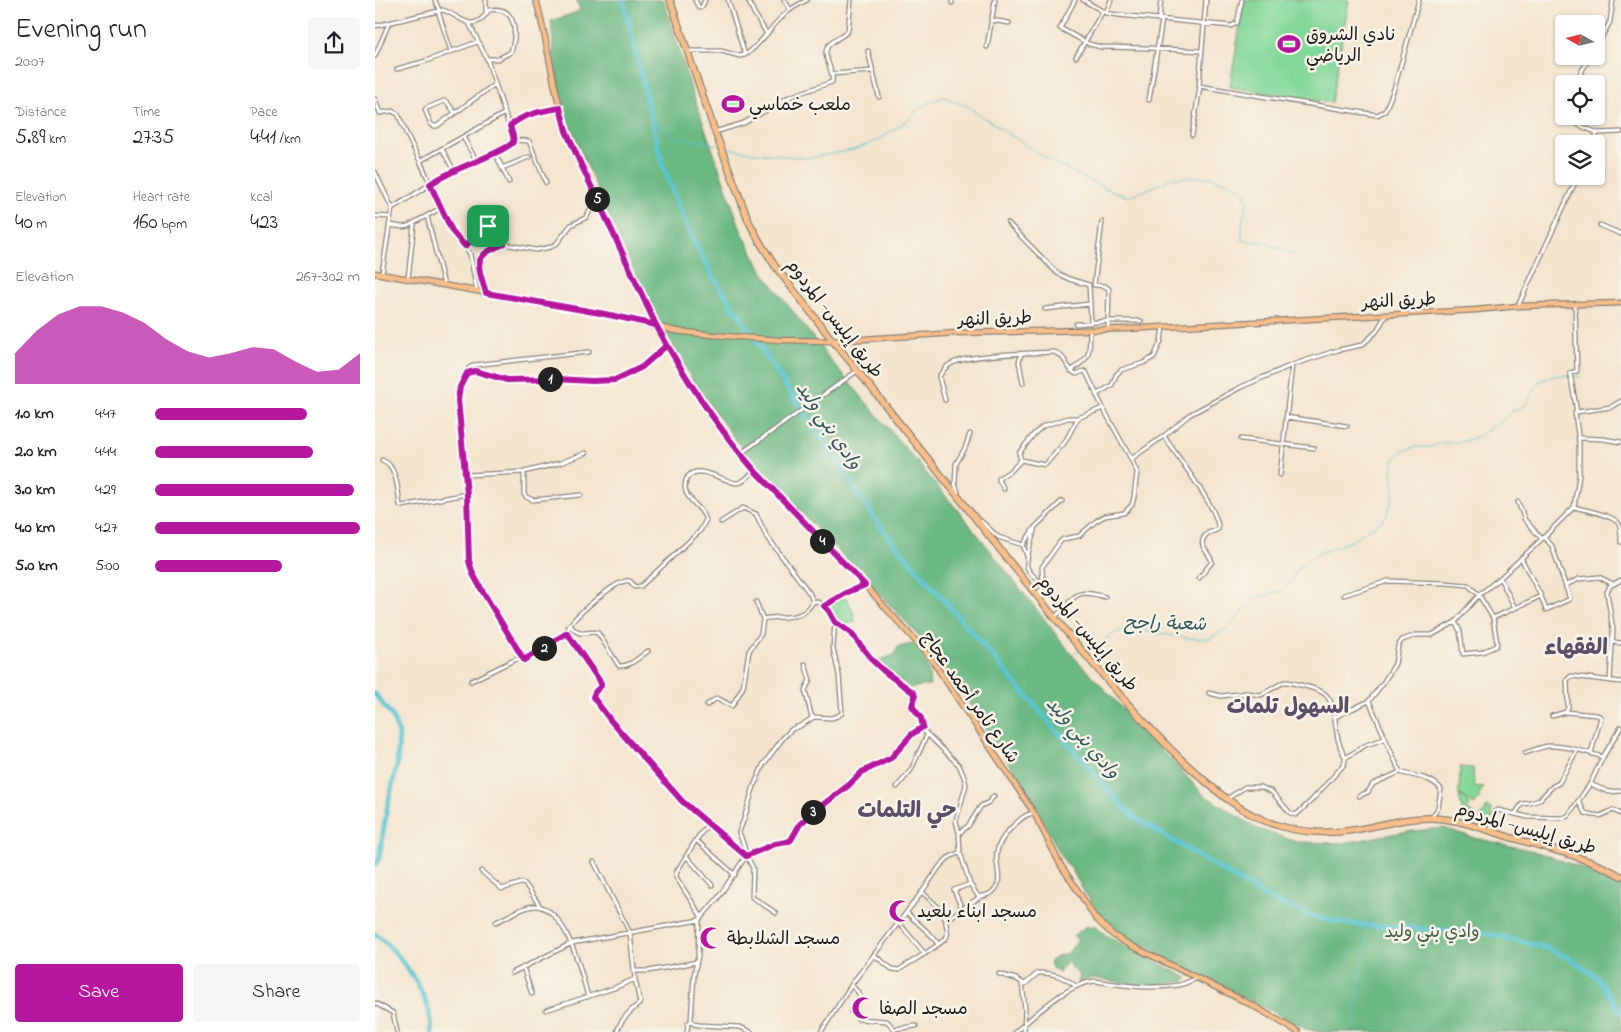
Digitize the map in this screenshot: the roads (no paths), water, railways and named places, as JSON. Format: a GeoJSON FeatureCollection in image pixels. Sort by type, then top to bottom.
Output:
{"type":"FeatureCollection","features":[{"type":"Feature","properties":{"kind":"highway","name":"طريق إيليس- المردوم"},"geometry":{"type":"LineString","coordinates":[[670,0],[741,204],[761,244],[775,266],[1055,618],[1145,725],[1205,782],[1226,800],[1259,818],[1279,826],[1306,831],[1343,832],[1391,821],[1432,818],[1462,823],[1601,866],[1621,876]]}},
{"type":"Feature","properties":{"kind":"main road","name":"شارع ثامر أحمد عجاج"},"geometry":{"type":"LineString","coordinates":[[536,0],[566,131],[656,325],[667,345],[740,454],[930,656],[1034,813],[1060,864],[1095,918],[1113,935],[1128,944],[1269,1014],[1298,1032]]}},
{"type":"Feature","properties":{"kind":"main road","name":"طريق النهر"},"geometry":{"type":"LineString","coordinates":[[375,272],[591,312],[676,330],[772,340],[833,341],[957,333],[1108,329],[1518,306],[1621,303]]}},
{"type":"Feature","properties":{"kind":"street"},"geometry":{"type":"LineString","coordinates":[[435,0],[451,51]]}},
{"type":"Feature","properties":{"kind":"street"},"geometry":{"type":"LineString","coordinates":[[486,0],[486,14]]}},
{"type":"Feature","properties":{"kind":"street"},"geometry":{"type":"LineString","coordinates":[[695,0],[699,8],[702,7],[705,0]]}},
{"type":"Feature","properties":{"kind":"street"},"geometry":{"type":"LineString","coordinates":[[728,0],[745,55]]}},
{"type":"Feature","properties":{"kind":"street"},"geometry":{"type":"LineString","coordinates":[[748,0],[767,34]]}},
{"type":"Feature","properties":{"kind":"street"},"geometry":{"type":"LineString","coordinates":[[784,0],[790,9]]}},
{"type":"Feature","properties":{"kind":"street"},"geometry":{"type":"LineString","coordinates":[[688,51],[745,55],[767,34],[782,16],[801,1],[807,0]]}},
{"type":"Feature","properties":{"kind":"street"},"geometry":{"type":"LineString","coordinates":[[715,132],[744,123],[789,97],[831,84],[833,80],[827,50],[829,45],[848,32],[851,0]]}},
{"type":"Feature","properties":{"kind":"street"},"geometry":{"type":"LineString","coordinates":[[987,47],[995,0]]}},
{"type":"Feature","properties":{"kind":"street"},"geometry":{"type":"LineString","coordinates":[[1075,0],[1060,28],[1093,46],[1202,51]]}},
{"type":"Feature","properties":{"kind":"street"},"geometry":{"type":"LineString","coordinates":[[1083,0],[1104,12],[1118,16],[1231,26],[1236,25],[1242,0]]}},
{"type":"Feature","properties":{"kind":"street"},"geometry":{"type":"LineString","coordinates":[[1075,57],[1111,0]]}},
{"type":"Feature","properties":{"kind":"street"},"geometry":{"type":"LineString","coordinates":[[1149,100],[1161,20],[1161,0]]}},
{"type":"Feature","properties":{"kind":"street"},"geometry":{"type":"LineString","coordinates":[[1192,135],[1200,87],[1198,83],[1206,0]]}},
{"type":"Feature","properties":{"kind":"street"},"geometry":{"type":"LineString","coordinates":[[1200,87],[1380,114],[1387,108],[1394,89],[1419,0]]}},
{"type":"Feature","properties":{"kind":"street"},"geometry":{"type":"LineString","coordinates":[[1605,31],[1610,22],[1613,0]]}},
{"type":"Feature","properties":{"kind":"street"},"geometry":{"type":"LineString","coordinates":[[469,23],[478,21],[489,10],[497,9],[503,11],[512,19],[515,28],[511,52],[498,59],[487,60]]}},
{"type":"Feature","properties":{"kind":"street"},"geometry":{"type":"LineString","coordinates":[[375,26],[438,11],[447,11],[469,23],[487,60],[513,140]]}},
{"type":"Feature","properties":{"kind":"street"},"geometry":{"type":"LineString","coordinates":[[991,20],[1009,23]]}},
{"type":"Feature","properties":{"kind":"street"},"geometry":{"type":"LineString","coordinates":[[375,56],[389,23]]}},
{"type":"Feature","properties":{"kind":"street"},"geometry":{"type":"LineString","coordinates":[[397,69],[426,61],[477,42]]}},
{"type":"Feature","properties":{"kind":"street"},"geometry":{"type":"LineString","coordinates":[[868,51],[871,71],[879,97]]}},
{"type":"Feature","properties":{"kind":"street"},"geometry":{"type":"LineString","coordinates":[[832,74],[871,71]]}},
{"type":"Feature","properties":{"kind":"street"},"geometry":{"type":"LineString","coordinates":[[455,113],[447,102],[444,101],[425,110],[431,124],[437,126],[455,113],[495,84]]}},
{"type":"Feature","properties":{"kind":"street"},"geometry":{"type":"LineString","coordinates":[[375,99],[379,113],[392,111],[398,114],[452,231],[465,246],[471,258],[477,292]]}},
{"type":"Feature","properties":{"kind":"street"},"geometry":{"type":"LineString","coordinates":[[510,126],[519,118],[560,108]]}},
{"type":"Feature","properties":{"kind":"street"},"geometry":{"type":"LineString","coordinates":[[420,161],[505,113]]}},
{"type":"Feature","properties":{"kind":"street"},"geometry":{"type":"LineString","coordinates":[[1581,125],[1597,133],[1621,132]]}},
{"type":"Feature","properties":{"kind":"street"},"geometry":{"type":"LineString","coordinates":[[463,137],[476,160]]}},
{"type":"Feature","properties":{"kind":"street"},"geometry":{"type":"LineString","coordinates":[[392,208],[454,171],[495,153],[513,140]]}},
{"type":"Feature","properties":{"kind":"street"},"geometry":{"type":"LineString","coordinates":[[513,140],[529,141],[546,183]]}},
{"type":"Feature","properties":{"kind":"street"},"geometry":{"type":"LineString","coordinates":[[442,149],[454,171]]}},
{"type":"Feature","properties":{"kind":"street"},"geometry":{"type":"LineString","coordinates":[[495,153],[509,182]]}},
{"type":"Feature","properties":{"kind":"street"},"geometry":{"type":"LineString","coordinates":[[502,168],[529,157]]}},
{"type":"Feature","properties":{"kind":"street"},"geometry":{"type":"LineString","coordinates":[[375,172],[392,208],[382,274]]}},
{"type":"Feature","properties":{"kind":"street"},"geometry":{"type":"LineString","coordinates":[[1518,306],[1574,185]]}},
{"type":"Feature","properties":{"kind":"street"},"geometry":{"type":"LineString","coordinates":[[486,293],[479,268],[480,258],[486,251],[504,244],[536,250],[551,247],[557,243],[571,225],[587,217],[595,194]]}},
{"type":"Feature","properties":{"kind":"street"},"geometry":{"type":"LineString","coordinates":[[389,225],[403,227],[414,224],[441,208]]}},
{"type":"Feature","properties":{"kind":"street"},"geometry":{"type":"LineString","coordinates":[[375,216],[390,218]]}},
{"type":"Feature","properties":{"kind":"street"},"geometry":{"type":"LineString","coordinates":[[427,216],[444,286]]}},
{"type":"Feature","properties":{"kind":"street"},"geometry":{"type":"LineString","coordinates":[[1091,323],[1092,285],[1102,222]]}},
{"type":"Feature","properties":{"kind":"street"},"geometry":{"type":"LineString","coordinates":[[1008,223],[1057,273],[1069,279],[1105,286],[1109,289],[1108,329]]}},
{"type":"Feature","properties":{"kind":"street"},"geometry":{"type":"LineString","coordinates":[[408,279],[414,224]]}},
{"type":"Feature","properties":{"kind":"street"},"geometry":{"type":"LineString","coordinates":[[465,246],[472,242],[476,233],[485,225],[491,228],[504,244]]}},
{"type":"Feature","properties":{"kind":"street"},"geometry":{"type":"LineString","coordinates":[[1600,225],[1621,234]]}},
{"type":"Feature","properties":{"kind":"street"},"geometry":{"type":"LineString","coordinates":[[1045,309],[1091,304]]}},
{"type":"Feature","properties":{"kind":"street"},"geometry":{"type":"LineString","coordinates":[[1335,717],[1369,701],[1395,664],[1398,646],[1402,640],[1416,635],[1432,635],[1455,622],[1479,595],[1500,578],[1574,507],[1579,476],[1579,442],[1575,414],[1577,412],[1570,373],[1577,371],[1575,304]]}},
{"type":"Feature","properties":{"kind":"street"},"geometry":{"type":"LineString","coordinates":[[1131,459],[1196,410],[1241,386],[1292,365],[1338,350],[1363,345],[1375,332],[1387,314]]}},
{"type":"Feature","properties":{"kind":"street"},"geometry":{"type":"LineString","coordinates":[[1076,324],[1141,321]]}},
{"type":"Feature","properties":{"kind":"street"},"geometry":{"type":"LineString","coordinates":[[1096,395],[1112,385],[1116,375],[1121,370],[1143,363],[1154,357],[1161,341],[1163,326]]}},
{"type":"Feature","properties":{"kind":"street"},"geometry":{"type":"LineString","coordinates":[[1071,371],[1084,362],[1088,356],[1090,329]]}},
{"type":"Feature","properties":{"kind":"street"},"geometry":{"type":"LineString","coordinates":[[524,660],[483,592],[471,568],[468,554],[466,475],[458,395],[464,377],[470,372],[475,371],[507,380],[615,380],[642,367],[667,345]]}},
{"type":"Feature","properties":{"kind":"street"},"geometry":{"type":"LineString","coordinates":[[661,351],[671,351]]}},
{"type":"Feature","properties":{"kind":"street"},"geometry":{"type":"LineString","coordinates":[[470,372],[469,368],[474,365],[589,352]]}},
{"type":"Feature","properties":{"kind":"street"},"geometry":{"type":"LineString","coordinates":[[945,400],[939,377],[950,364],[966,359],[1001,354],[1057,352],[1071,371],[1076,374],[1086,372],[1096,395],[1131,459],[1137,476],[1134,496],[1129,508],[1124,513],[1105,516],[1079,536],[1063,539],[1043,564],[1042,591],[1036,595]]}},
{"type":"Feature","properties":{"kind":"street"},"geometry":{"type":"LineString","coordinates":[[1021,354],[1019,362],[1023,383]]}},
{"type":"Feature","properties":{"kind":"street"},"geometry":{"type":"LineString","coordinates":[[1280,474],[1292,365]]}},
{"type":"Feature","properties":{"kind":"street"},"geometry":{"type":"LineString","coordinates":[[740,454],[858,371]]}},
{"type":"Feature","properties":{"kind":"street"},"geometry":{"type":"LineString","coordinates":[[1577,412],[1611,407],[1621,401]]}},
{"type":"Feature","properties":{"kind":"street"},"geometry":{"type":"LineString","coordinates":[[1021,460],[1019,453],[1043,426],[1067,418],[1078,418],[1103,408]]}},
{"type":"Feature","properties":{"kind":"street"},"geometry":{"type":"LineString","coordinates":[[1286,417],[1347,426]]}},
{"type":"Feature","properties":{"kind":"street"},"geometry":{"type":"LineString","coordinates":[[1021,460],[1045,465],[1065,442],[1078,418]]}},
{"type":"Feature","properties":{"kind":"street"},"geometry":{"type":"LineString","coordinates":[[970,434],[965,448],[957,460],[956,489],[971,512],[995,536],[1023,545]]}},
{"type":"Feature","properties":{"kind":"street"},"geometry":{"type":"LineString","coordinates":[[1163,436],[1212,508],[1218,525],[1218,529],[1209,533],[1203,541],[1202,546],[1212,562],[1199,578]]}},
{"type":"Feature","properties":{"kind":"street"},"geometry":{"type":"LineString","coordinates":[[1580,438],[1621,442]]}},
{"type":"Feature","properties":{"kind":"street"},"geometry":{"type":"LineString","coordinates":[[1241,439],[1314,448]]}},
{"type":"Feature","properties":{"kind":"street"},"geometry":{"type":"LineString","coordinates":[[466,475],[524,472],[560,464],[585,453]]}},
{"type":"Feature","properties":{"kind":"street"},"geometry":{"type":"LineString","coordinates":[[382,460],[391,467],[397,485],[400,505],[402,506],[467,494]]}},
{"type":"Feature","properties":{"kind":"street"},"geometry":{"type":"LineString","coordinates":[[1003,489],[999,478],[1021,460]]}},
{"type":"Feature","properties":{"kind":"street"},"geometry":{"type":"LineString","coordinates":[[471,681],[519,658],[524,660],[567,633],[570,625],[598,597],[613,587],[626,581],[630,581],[635,587],[641,586],[700,531],[706,520],[702,510],[688,496],[685,490],[686,479],[689,475],[697,472],[706,473],[736,483],[743,482],[755,471]]}},
{"type":"Feature","properties":{"kind":"street"},"geometry":{"type":"LineString","coordinates":[[524,472],[524,494],[530,499],[581,495]]}},
{"type":"Feature","properties":{"kind":"street"},"geometry":{"type":"LineString","coordinates":[[1023,545],[1035,527],[1062,501]]}},
{"type":"Feature","properties":{"kind":"street"},"geometry":{"type":"LineString","coordinates":[[1518,502],[1525,520],[1552,546],[1570,599],[1545,610],[1541,596],[1521,558]]}},
{"type":"Feature","properties":{"kind":"street"},"geometry":{"type":"LineString","coordinates":[[1574,507],[1615,520],[1620,527],[1621,542]]}},
{"type":"Feature","properties":{"kind":"street"},"geometry":{"type":"LineString","coordinates":[[721,522],[743,508],[756,514],[766,535],[810,594],[813,603]]}},
{"type":"Feature","properties":{"kind":"street"},"geometry":{"type":"LineString","coordinates":[[1035,527],[1027,556],[1027,564],[1030,571],[1043,586]]}},
{"type":"Feature","properties":{"kind":"street"},"geometry":{"type":"LineString","coordinates":[[1023,545],[1027,556]]}},
{"type":"Feature","properties":{"kind":"street"},"geometry":{"type":"LineString","coordinates":[[1566,585],[1579,579],[1599,577],[1613,584]]}},
{"type":"Feature","properties":{"kind":"street"},"geometry":{"type":"LineString","coordinates":[[1500,578],[1515,608]]}},
{"type":"Feature","properties":{"kind":"street"},"geometry":{"type":"LineString","coordinates":[[1610,681],[1613,630],[1607,589],[1621,580]]}},
{"type":"Feature","properties":{"kind":"street"},"geometry":{"type":"LineString","coordinates":[[1344,595],[1388,581],[1465,584],[1479,595],[1493,618],[1496,646],[1482,652],[1466,654],[1462,652],[1460,631],[1455,622]]}},
{"type":"Feature","properties":{"kind":"street"},"geometry":{"type":"LineString","coordinates":[[824,606],[848,592],[865,585]]}},
{"type":"Feature","properties":{"kind":"street"},"geometry":{"type":"LineString","coordinates":[[1055,618],[1071,598],[1078,594],[1089,593],[1105,597]]}},
{"type":"Feature","properties":{"kind":"street"},"geometry":{"type":"LineString","coordinates":[[1493,618],[1541,596]]}},
{"type":"Feature","properties":{"kind":"street"},"geometry":{"type":"LineString","coordinates":[[763,618],[797,616],[806,610],[813,601],[817,601],[829,611],[835,622],[851,633],[873,661],[914,693],[912,706],[921,718],[927,735],[959,765],[964,777],[966,785],[956,821],[960,852],[970,884],[979,897]]}},
{"type":"Feature","properties":{"kind":"street"},"geometry":{"type":"LineString","coordinates":[[707,705],[717,698],[732,706],[740,695],[749,650],[761,634],[763,618],[756,602]]}},
{"type":"Feature","properties":{"kind":"street"},"geometry":{"type":"LineString","coordinates":[[776,913],[752,897],[753,868],[746,856],[739,832],[758,774],[787,733],[806,723],[811,718],[831,718],[842,713],[839,675],[833,648],[835,622]]}},
{"type":"Feature","properties":{"kind":"street"},"geometry":{"type":"LineString","coordinates":[[570,625],[579,634],[598,633],[619,666],[624,667],[631,664],[648,651]]}},
{"type":"Feature","properties":{"kind":"street"},"geometry":{"type":"LineString","coordinates":[[567,633],[601,683],[593,697],[601,709],[682,801],[746,856]]}},
{"type":"Feature","properties":{"kind":"street"},"geometry":{"type":"LineString","coordinates":[[1613,642],[1621,643]]}},
{"type":"Feature","properties":{"kind":"street"},"geometry":{"type":"LineString","coordinates":[[805,664],[810,680],[805,690],[811,718]]}},
{"type":"Feature","properties":{"kind":"street"},"geometry":{"type":"LineString","coordinates":[[1566,712],[1568,707],[1567,686],[1569,678],[1575,676],[1621,682]]}},
{"type":"Feature","properties":{"kind":"street"},"geometry":{"type":"LineString","coordinates":[[1209,693],[1221,696],[1247,693],[1261,695],[1284,682],[1318,690],[1325,694],[1335,717],[1338,741],[1345,758],[1345,763],[1341,768],[1296,815],[1290,814],[1272,792],[1261,787],[1245,787],[1226,800]]}},
{"type":"Feature","properties":{"kind":"street"},"geometry":{"type":"LineString","coordinates":[[1369,701],[1400,772]]}},
{"type":"Feature","properties":{"kind":"street"},"geometry":{"type":"LineString","coordinates":[[1552,716],[1566,712],[1601,717],[1591,753]]}},
{"type":"Feature","properties":{"kind":"street"},"geometry":{"type":"LineString","coordinates":[[687,1032],[688,1023],[691,1022],[692,992],[698,956],[699,920],[735,875],[746,856],[775,844],[791,840],[800,824],[849,785],[862,772],[891,758],[912,734],[923,727]]}},
{"type":"Feature","properties":{"kind":"street"},"geometry":{"type":"LineString","coordinates":[[1491,832],[1494,813],[1500,810],[1528,817],[1565,818],[1571,813],[1590,784],[1603,756],[1621,727]]}},
{"type":"Feature","properties":{"kind":"street"},"geometry":{"type":"LineString","coordinates":[[897,787],[911,770],[927,735]]}},
{"type":"Feature","properties":{"kind":"street"},"geometry":{"type":"LineString","coordinates":[[1345,758],[1366,745],[1385,739]]}},
{"type":"Feature","properties":{"kind":"street"},"geometry":{"type":"LineString","coordinates":[[1525,753],[1546,746],[1603,756]]}},
{"type":"Feature","properties":{"kind":"street"},"geometry":{"type":"LineString","coordinates":[[1515,814],[1522,804],[1531,804],[1539,800],[1553,786],[1559,783],[1577,750]]}},
{"type":"Feature","properties":{"kind":"street"},"geometry":{"type":"LineString","coordinates":[[1359,796],[1368,792],[1373,784],[1400,772],[1417,775],[1435,783],[1441,789],[1438,808],[1432,818]]}},
{"type":"Feature","properties":{"kind":"street"},"geometry":{"type":"LineString","coordinates":[[1590,784],[1609,792],[1621,791]]}},
{"type":"Feature","properties":{"kind":"street"},"geometry":{"type":"LineString","coordinates":[[959,834],[969,826],[981,806],[989,802],[994,796]]}},
{"type":"Feature","properties":{"kind":"street"},"geometry":{"type":"LineString","coordinates":[[1578,801],[1585,813],[1600,816],[1606,815],[1613,810],[1621,814]]}},
{"type":"Feature","properties":{"kind":"street"},"geometry":{"type":"LineString","coordinates":[[946,920],[979,897],[995,891],[999,884],[997,852],[1003,837],[1025,816],[1034,813]]}},
{"type":"Feature","properties":{"kind":"street"},"geometry":{"type":"LineString","coordinates":[[701,916],[676,877],[677,871],[686,856],[708,824]]}},
{"type":"Feature","properties":{"kind":"street"},"geometry":{"type":"LineString","coordinates":[[696,840],[735,875]]}},
{"type":"Feature","properties":{"kind":"street"},"geometry":{"type":"LineString","coordinates":[[821,1032],[851,985],[923,892],[940,866],[948,858],[960,852]]}},
{"type":"Feature","properties":{"kind":"street"},"geometry":{"type":"LineString","coordinates":[[686,856],[712,885]]}},
{"type":"Feature","properties":{"kind":"street"},"geometry":{"type":"LineString","coordinates":[[594,862],[631,933],[635,979],[640,1004],[632,1009],[619,1024],[617,1032]]}},
{"type":"Feature","properties":{"kind":"street"},"geometry":{"type":"LineString","coordinates":[[481,871],[503,889],[521,883],[525,884],[541,907],[554,917],[572,943],[588,996]]}},
{"type":"Feature","properties":{"kind":"street"},"geometry":{"type":"LineString","coordinates":[[962,909],[954,890],[970,884]]}},
{"type":"Feature","properties":{"kind":"street"},"geometry":{"type":"LineString","coordinates":[[874,955],[896,970],[925,954],[946,938],[946,920],[937,906],[923,892]]}},
{"type":"Feature","properties":{"kind":"street"},"geometry":{"type":"LineString","coordinates":[[496,922],[530,906],[541,907]]}},
{"type":"Feature","properties":{"kind":"street"},"geometry":{"type":"LineString","coordinates":[[907,913],[938,944]]}},
{"type":"Feature","properties":{"kind":"street"},"geometry":{"type":"LineString","coordinates":[[512,972],[572,943],[699,920]]}},
{"type":"Feature","properties":{"kind":"street"},"geometry":{"type":"LineString","coordinates":[[899,923],[925,954]]}},
{"type":"Feature","properties":{"kind":"street"},"geometry":{"type":"LineString","coordinates":[[635,970],[648,970],[697,962]]}},
{"type":"Feature","properties":{"kind":"street"},"geometry":{"type":"LineString","coordinates":[[523,967],[532,994]]}},
{"type":"Feature","properties":{"kind":"street"},"geometry":{"type":"LineString","coordinates":[[999,974],[1027,984],[1036,974],[1041,972],[1060,975],[1076,986]]}},
{"type":"Feature","properties":{"kind":"street"},"geometry":{"type":"LineString","coordinates":[[1015,1032],[1040,1011],[1076,986],[1095,981],[1150,987],[1179,985],[1198,978]]}},
{"type":"Feature","properties":{"kind":"street"},"geometry":{"type":"LineString","coordinates":[[546,1010],[635,979]]}},
{"type":"Feature","properties":{"kind":"street"},"geometry":{"type":"LineString","coordinates":[[1022,983],[1024,1032]]}},
{"type":"Feature","properties":{"kind":"street"},"geometry":{"type":"LineString","coordinates":[[851,985],[860,997],[851,1012],[859,1020],[887,1021],[894,1029],[916,1026]]}},
{"type":"Feature","properties":{"kind":"street"},"geometry":{"type":"LineString","coordinates":[[375,1003],[393,1013],[397,1032]]}},
{"type":"Feature","properties":{"kind":"street"},"geometry":{"type":"LineString","coordinates":[[691,1022],[699,1025],[740,1027],[751,1032]]}},
{"type":"Feature","properties":{"kind":"waterway","name":"وادي بني وليد"},"geometry":{"type":"LineString","coordinates":[[623,0],[663,166],[685,222],[712,275],[753,336]]}},
{"type":"Feature","properties":{"kind":"waterway"},"geometry":{"type":"LineString","coordinates":[[724,147],[754,153],[809,158],[853,150],[879,140],[904,123],[921,107],[944,97],[967,106],[1048,160],[1128,197],[1172,178],[1209,177],[1229,183],[1244,191],[1248,202],[1243,221],[1242,240],[1267,243],[1293,254]]}},
{"type":"Feature","properties":{"kind":"waterway"},"geometry":{"type":"LineString","coordinates":[[652,121],[676,136],[717,145]]}},
{"type":"Feature","properties":{"kind":"waterway","name":"وادي بني وليد"},"geometry":{"type":"LineString","coordinates":[[756,341],[882,529],[1124,808],[1137,819],[1271,900],[1318,918],[1351,924],[1486,933],[1547,948],[1572,960],[1597,977],[1621,1012]]}},
{"type":"Feature","properties":{"kind":"waterway","name":"شعبة راجح"},"geometry":{"type":"LineString","coordinates":[[1084,649],[1095,648],[1111,635],[1121,630],[1135,629],[1188,638],[1209,639],[1229,627],[1253,600],[1280,591],[1290,582],[1299,567],[1309,559],[1354,540],[1386,517],[1394,492],[1392,472],[1394,461],[1401,452],[1414,447],[1430,447],[1441,443],[1461,442],[1477,437],[1502,421],[1512,411],[1525,406],[1539,382],[1550,377],[1564,375],[1580,377]]}},
{"type":"Feature","properties":{"kind":"waterway"},"geometry":{"type":"LineString","coordinates":[[1074,653],[1078,651]]}},
{"type":"Feature","properties":{"kind":"waterway"},"geometry":{"type":"LineString","coordinates":[[375,694],[392,716],[399,734],[397,765],[387,808],[379,859],[375,865]]}},
{"type":"Feature","properties":{"kind":"waterway"},"geometry":{"type":"LineString","coordinates":[[1355,1032],[1367,925]]}},
{"type":"Feature","properties":{"kind":"waterway"},"geometry":{"type":"LineString","coordinates":[[375,934],[395,953],[414,978],[427,1005],[432,1032]]}},
{"type":"Feature","properties":{"kind":"waterway","name":"وادي بني وليد"},"geometry":{"type":"LineString","coordinates":[[1616,1003],[1621,1003]]}},
{"type":"Feature","properties":{"kind":"place","name":"نادي الشروق الرياضي"},"geometry":{"type":"Point","coordinates":[1289,44]}},
{"type":"Feature","properties":{"kind":"place","name":"ملعب خماسي"},"geometry":{"type":"Point","coordinates":[733,104]}},
{"type":"Feature","properties":{"kind":"place","name":"مسجد ابناء بلعيد"},"geometry":{"type":"Point","coordinates":[900,911]}},
{"type":"Feature","properties":{"kind":"place","name":"مسجد الشلابطة"},"geometry":{"type":"Point","coordinates":[711,938]}},
{"type":"Feature","properties":{"kind":"place","name":"مسجد الصفا"},"geometry":{"type":"Point","coordinates":[863,1008]}},
{"type":"Feature","properties":{"kind":"district","name":"الفقهاء"},"geometry":{"type":"Point","coordinates":[1576,646]}},
{"type":"Feature","properties":{"kind":"district","name":"السهول تلمات"},"geometry":{"type":"Point","coordinates":[1288,705]}},
{"type":"Feature","properties":{"kind":"district","name":"حي التلمات"},"geometry":{"type":"Point","coordinates":[907,809]}}]}
